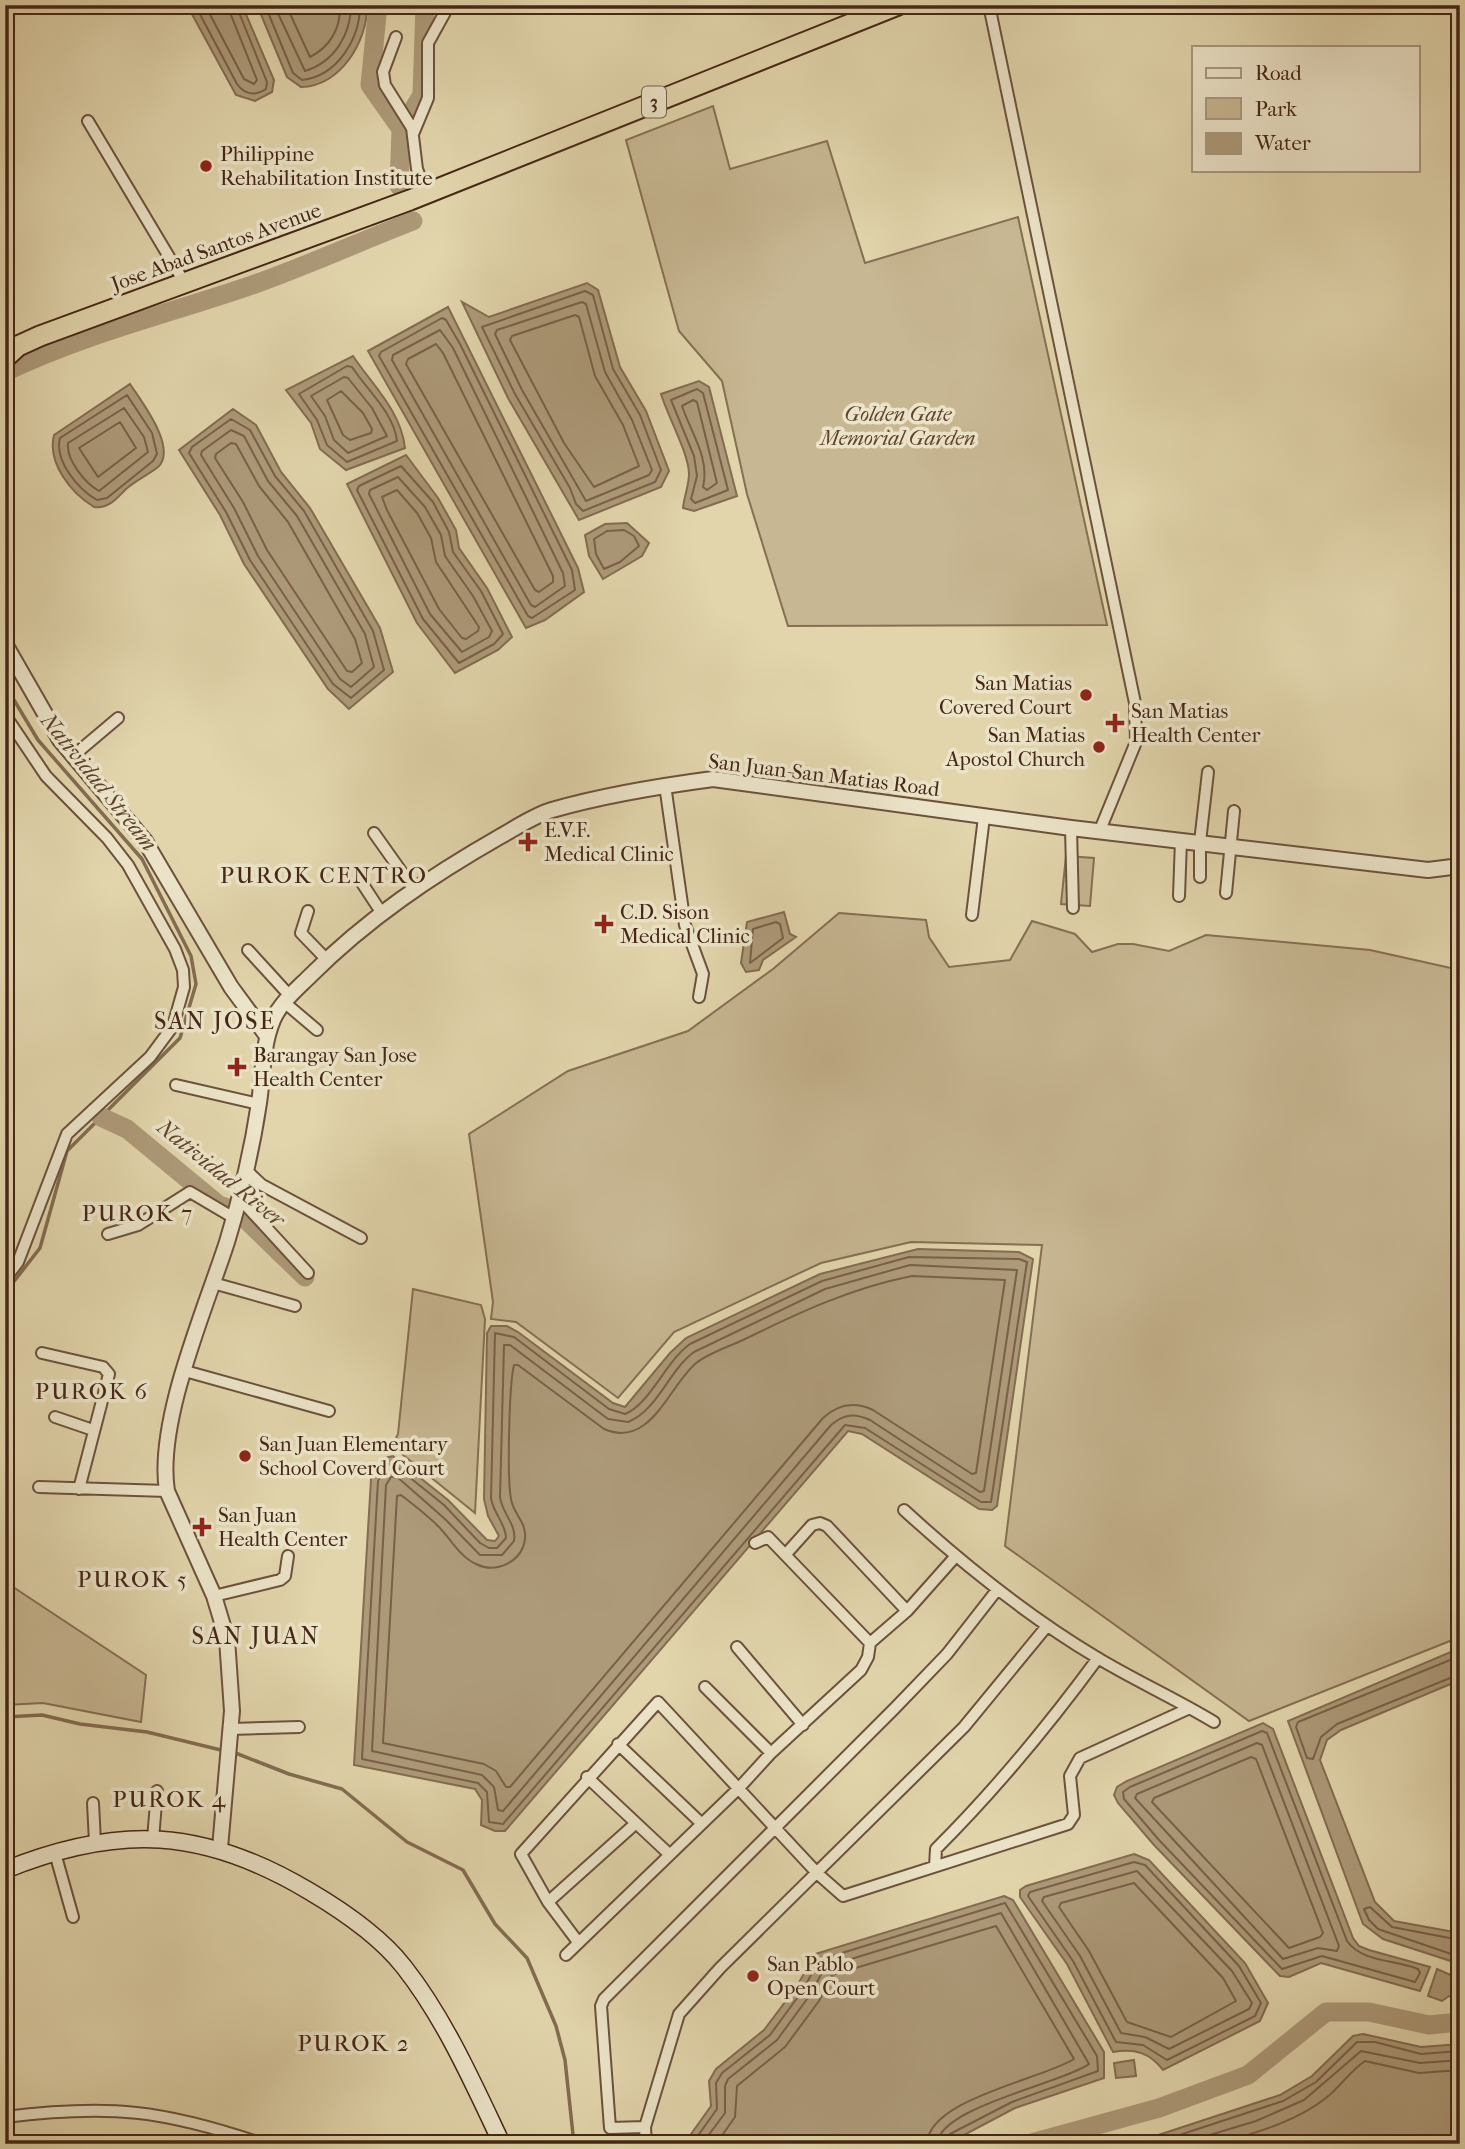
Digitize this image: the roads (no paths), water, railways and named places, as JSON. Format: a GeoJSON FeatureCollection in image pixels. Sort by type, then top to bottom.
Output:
{"type":"FeatureCollection","features":[{"type":"Feature","properties":{"kind":"highway","name":"Jose Abad Santos Avenue"},"geometry":{"type":"LineString","coordinates":[[9,350],[426,193],[898,5]]}},
{"type":"Feature","properties":{"kind":"main road"},"geometry":{"type":"LineString","coordinates":[[5,1870],[95,1842],[153,1839],[220,1848],[288,1878],[356,1922],[403,1966],[441,2026],[502,2144]]}},
{"type":"Feature","properties":{"kind":"street"},"geometry":{"type":"LineString","coordinates":[[413,131],[428,98],[428,43],[449,5]]}},
{"type":"Feature","properties":{"kind":"street"},"geometry":{"type":"LineString","coordinates":[[989,5],[1135,703],[1136,742],[1100,830]]}},
{"type":"Feature","properties":{"kind":"street"},"geometry":{"type":"LineString","coordinates":[[396,37],[384,80],[413,131],[417,169],[426,193]]}},
{"type":"Feature","properties":{"kind":"street"},"geometry":{"type":"LineString","coordinates":[[88,121],[184,282]]}},
{"type":"Feature","properties":{"kind":"street"},"geometry":{"type":"LineString","coordinates":[[5,644],[50,725],[145,841],[226,979],[267,1036]]}},
{"type":"Feature","properties":{"kind":"street"},"geometry":{"type":"LineString","coordinates":[[5,715],[46,776],[107,838],[128,865],[175,949],[183,970],[184,987],[173,1026],[150,1057],[67,1134],[18,1262],[5,1279]]}},
{"type":"Feature","properties":{"kind":"street"},"geometry":{"type":"LineString","coordinates":[[73,756],[118,718]]}},
{"type":"Feature","properties":{"kind":"street"},"geometry":{"type":"LineString","coordinates":[[1200,877],[1200,842],[1208,772]]}},
{"type":"Feature","properties":{"kind":"street","name":"San Juan-San Matias Road"},"geometry":{"type":"LineString","coordinates":[[167,1492],[165,1460],[186,1371],[237,1209],[259,1104],[267,1036],[287,999],[381,912],[413,888],[551,810],[665,785],[713,779],[984,817],[1428,870],[1460,866]]}},
{"type":"Feature","properties":{"kind":"street"},"geometry":{"type":"LineString","coordinates":[[665,785],[685,925],[702,974],[699,997]]}},
{"type":"Feature","properties":{"kind":"street"},"geometry":{"type":"LineString","coordinates":[[1226,893],[1234,811]]}},
{"type":"Feature","properties":{"kind":"street"},"geometry":{"type":"LineString","coordinates":[[972,915],[984,817]]}},
{"type":"Feature","properties":{"kind":"street"},"geometry":{"type":"LineString","coordinates":[[1071,828],[1073,908]]}},
{"type":"Feature","properties":{"kind":"street"},"geometry":{"type":"LineString","coordinates":[[374,833],[413,888]]}},
{"type":"Feature","properties":{"kind":"street"},"geometry":{"type":"LineString","coordinates":[[1179,895],[1181,840]]}},
{"type":"Feature","properties":{"kind":"street"},"geometry":{"type":"LineString","coordinates":[[360,880],[381,912]]}},
{"type":"Feature","properties":{"kind":"street"},"geometry":{"type":"LineString","coordinates":[[308,911],[301,933],[327,960]]}},
{"type":"Feature","properties":{"kind":"street"},"geometry":{"type":"LineString","coordinates":[[248,950],[287,999],[317,1030]]}},
{"type":"Feature","properties":{"kind":"street"},"geometry":{"type":"LineString","coordinates":[[176,1085],[259,1104]]}},
{"type":"Feature","properties":{"kind":"street"},"geometry":{"type":"LineString","coordinates":[[246,1170],[262,1185],[361,1238]]}},
{"type":"Feature","properties":{"kind":"street"},"geometry":{"type":"LineString","coordinates":[[108,1234],[138,1225],[190,1192],[237,1209],[308,1273]]}},
{"type":"Feature","properties":{"kind":"street"},"geometry":{"type":"LineString","coordinates":[[214,1283],[295,1306]]}},
{"type":"Feature","properties":{"kind":"street"},"geometry":{"type":"LineString","coordinates":[[42,1353],[107,1370],[108,1379],[79,1489]]}},
{"type":"Feature","properties":{"kind":"street"},"geometry":{"type":"LineString","coordinates":[[186,1371],[329,1410]]}},
{"type":"Feature","properties":{"kind":"street"},"geometry":{"type":"LineString","coordinates":[[55,1418],[93,1430]]}},
{"type":"Feature","properties":{"kind":"street"},"geometry":{"type":"LineString","coordinates":[[39,1487],[167,1492],[214,1596],[227,1639],[232,1692],[231,1735],[220,1848]]}},
{"type":"Feature","properties":{"kind":"street"},"geometry":{"type":"LineString","coordinates":[[904,1510],[955,1557],[1047,1626],[1098,1658],[1214,1722]]}},
{"type":"Feature","properties":{"kind":"street"},"geometry":{"type":"LineString","coordinates":[[786,1554],[812,1525],[820,1523],[827,1526],[906,1611]]}},
{"type":"Feature","properties":{"kind":"street"},"geometry":{"type":"LineString","coordinates":[[755,1543],[768,1537],[870,1643]]}},
{"type":"Feature","properties":{"kind":"street"},"geometry":{"type":"LineString","coordinates":[[214,1596],[280,1580],[285,1576],[288,1556]]}},
{"type":"Feature","properties":{"kind":"street"},"geometry":{"type":"LineString","coordinates":[[566,1955],[739,1788],[771,1753],[861,1670],[868,1657],[870,1643],[906,1611],[955,1557]]}},
{"type":"Feature","properties":{"kind":"street"},"geometry":{"type":"LineString","coordinates":[[645,2127],[610,2128],[603,2001],[947,1654],[997,1590]]}},
{"type":"Feature","properties":{"kind":"street"},"geometry":{"type":"LineString","coordinates":[[646,2144],[645,2127],[679,2014],[720,1968],[964,1727],[1047,1626]]}},
{"type":"Feature","properties":{"kind":"street"},"geometry":{"type":"LineString","coordinates":[[737,1647],[803,1725]]}},
{"type":"Feature","properties":{"kind":"street"},"geometry":{"type":"LineString","coordinates":[[935,1866],[936,1849],[985,1801],[1041,1737],[1098,1658]]}},
{"type":"Feature","properties":{"kind":"street"},"geometry":{"type":"LineString","coordinates":[[705,1687],[771,1753]]}},
{"type":"Feature","properties":{"kind":"street"},"geometry":{"type":"LineString","coordinates":[[578,1942],[548,1902],[521,1854],[587,1777],[658,1702],[775,1829],[843,1896],[1068,1824],[1074,1815],[1070,1776],[1080,1758],[1190,1708]]}},
{"type":"Feature","properties":{"kind":"street"},"geometry":{"type":"LineString","coordinates":[[231,1735],[299,1727]]}},
{"type":"Feature","properties":{"kind":"street"},"geometry":{"type":"LineString","coordinates":[[618,1744],[701,1823]]}},
{"type":"Feature","properties":{"kind":"street"},"geometry":{"type":"LineString","coordinates":[[587,1777],[669,1854]]}},
{"type":"Feature","properties":{"kind":"street"},"geometry":{"type":"LineString","coordinates":[[153,1839],[157,1791]]}},
{"type":"Feature","properties":{"kind":"street"},"geometry":{"type":"LineString","coordinates":[[93,1803],[95,1842]]}},
{"type":"Feature","properties":{"kind":"street"},"geometry":{"type":"LineString","coordinates":[[548,1902],[635,1824]]}},
{"type":"Feature","properties":{"kind":"street"},"geometry":{"type":"LineString","coordinates":[[55,1853],[73,1917]]}},
{"type":"Feature","properties":{"kind":"street"},"geometry":{"type":"LineString","coordinates":[[5,2117],[103,2108],[151,2112],[211,2126],[263,2144]]}},
{"type":"Feature","properties":{"kind":"water"},"geometry":{"type":"Polygon","coordinates":[[[187,5],[242,5],[274,80],[272,92],[255,101],[236,95],[187,5]]]}},
{"type":"Feature","properties":{"kind":"water"},"geometry":{"type":"Polygon","coordinates":[[[257,5],[367,5],[363,33],[349,60],[328,79],[301,87],[287,77],[257,5]]]}},
{"type":"Feature","properties":{"kind":"water"},"geometry":{"type":"Polygon","coordinates":[[[587,283],[598,290],[620,367],[646,411],[669,471],[661,487],[579,520],[508,398],[462,302],[489,317],[587,283]]]}},
{"type":"Feature","properties":{"kind":"water"},"geometry":{"type":"Polygon","coordinates":[[[448,307],[578,568],[584,592],[545,620],[526,628],[368,351],[448,307]]]}},
{"type":"Feature","properties":{"kind":"water"},"geometry":{"type":"Polygon","coordinates":[[[353,356],[392,411],[405,448],[346,470],[320,449],[311,423],[286,390],[353,356]]]}},
{"type":"Feature","properties":{"kind":"water"},"geometry":{"type":"Polygon","coordinates":[[[699,381],[709,387],[737,496],[694,511],[683,508],[689,478],[688,466],[661,394],[699,381]]]}},
{"type":"Feature","properties":{"kind":"water"},"geometry":{"type":"Polygon","coordinates":[[[130,384],[156,425],[164,448],[163,459],[158,467],[112,502],[94,507],[77,494],[63,476],[54,456],[54,435],[130,384]]]}},
{"type":"Feature","properties":{"kind":"water"},"geometry":{"type":"Polygon","coordinates":[[[233,409],[256,425],[281,472],[310,508],[380,628],[393,672],[349,709],[328,689],[244,564],[220,515],[179,450],[233,409]]]}},
{"type":"Feature","properties":{"kind":"water"},"geometry":{"type":"Polygon","coordinates":[[[406,455],[438,498],[456,530],[459,548],[487,588],[512,637],[498,650],[455,673],[417,623],[347,484],[406,455]]]}},
{"type":"Feature","properties":{"kind":"water"},"geometry":{"type":"Polygon","coordinates":[[[627,523],[649,543],[642,556],[603,579],[589,556],[585,535],[605,524],[627,523]]]}},
{"type":"Feature","properties":{"kind":"water"},"geometry":{"type":"Polygon","coordinates":[[[784,912],[790,934],[796,937],[763,960],[759,970],[746,972],[741,963],[747,922],[784,912]]]}},
{"type":"Feature","properties":{"kind":"water"},"geometry":{"type":"Polygon","coordinates":[[[918,1249],[1019,1252],[1033,1259],[997,1506],[992,1510],[979,1509],[862,1434],[848,1431],[505,1831],[495,1831],[481,1825],[482,1800],[475,1789],[354,1765],[371,1479],[385,1458],[393,1456],[448,1500],[487,1540],[495,1541],[499,1536],[488,1516],[484,1499],[487,1333],[491,1326],[507,1326],[518,1332],[613,1403],[625,1407],[686,1338],[820,1274],[918,1249]]]}},
{"type":"Feature","properties":{"kind":"water"},"geometry":{"type":"Polygon","coordinates":[[[1460,1648],[1460,1680],[1341,1730],[1327,1740],[1320,1760],[1375,1902],[1394,1921],[1460,1933],[1460,1964],[1383,1939],[1363,1924],[1288,1721],[1460,1648]]]}},
{"type":"Feature","properties":{"kind":"water"},"geometry":{"type":"Polygon","coordinates":[[[1263,1723],[1273,1729],[1353,1938],[1359,1946],[1369,1950],[1430,1967],[1420,1991],[1321,1963],[1289,1977],[1280,1976],[1154,1845],[1118,1803],[1114,1795],[1117,1787],[1127,1781],[1263,1723]]]}},
{"type":"Feature","properties":{"kind":"water"},"geometry":{"type":"Polygon","coordinates":[[[1134,1854],[1149,1860],[1245,1963],[1268,2003],[1260,2021],[1163,2070],[1153,2059],[1141,2053],[1113,2052],[1067,1964],[1020,1897],[1020,1890],[1026,1886],[1134,1854]]]}},
{"type":"Feature","properties":{"kind":"water"},"geometry":{"type":"Polygon","coordinates":[[[1004,1896],[1013,1900],[1104,2052],[1104,2078],[1015,2108],[947,2144],[684,2144],[711,2106],[709,2081],[716,2069],[764,2030],[797,1986],[815,1954],[1004,1896]]]}},
{"type":"Feature","properties":{"kind":"water"},"geometry":{"type":"Polygon","coordinates":[[[1437,1969],[1453,1976],[1457,1983],[1453,1997],[1449,1996],[1442,2001],[1428,1996],[1437,1969]]]}},
{"type":"Feature","properties":{"kind":"water"},"geometry":{"type":"Polygon","coordinates":[[[1363,2034],[1421,2047],[1460,2044],[1460,2144],[1131,2144],[1280,2095],[1312,2076],[1353,2036],[1363,2034]]]}},
{"type":"Feature","properties":{"kind":"water"},"geometry":{"type":"Polygon","coordinates":[[[1134,2060],[1136,2076],[1116,2078],[1114,2063],[1134,2060]]]}},
{"type":"Feature","properties":{"kind":"waterway"},"geometry":{"type":"LineString","coordinates":[[378,5],[370,85],[401,129]]}},
{"type":"Feature","properties":{"kind":"waterway"},"geometry":{"type":"LineString","coordinates":[[399,186],[401,129],[422,95],[425,5]]}},
{"type":"Feature","properties":{"kind":"waterway"},"geometry":{"type":"LineString","coordinates":[[5,372],[98,335],[275,277],[413,221]]}},
{"type":"Feature","properties":{"kind":"waterway","name":"Natividad Stream"},"geometry":{"type":"LineString","coordinates":[[5,685],[38,740],[142,859],[191,956],[196,984],[180,1038],[67,1151],[40,1248],[5,1293]]}},
{"type":"Feature","properties":{"kind":"waterway","name":"Natividad River"},"geometry":{"type":"LineString","coordinates":[[101,1117],[127,1129],[219,1205],[237,1211],[305,1277]]}},
{"type":"Feature","properties":{"kind":"waterway"},"geometry":{"type":"LineString","coordinates":[[5,1717],[42,1715],[80,1724],[147,1732],[225,1751]]}},
{"type":"Feature","properties":{"kind":"waterway"},"geometry":{"type":"LineString","coordinates":[[233,1752],[289,1774],[342,1789],[407,1842],[463,1870],[495,1924],[527,1958],[556,2026],[565,2060],[574,2144]]}},
{"type":"Feature","properties":{"kind":"waterway"},"geometry":{"type":"LineString","coordinates":[[1028,2144],[1159,2108],[1248,2075],[1326,2012],[1369,2012],[1429,2025],[1460,2022]]}},
{"type":"Feature","properties":{"kind":"place","name":"Philippine Rehabilitation Institute"},"geometry":{"type":"Point","coordinates":[206,166]}},
{"type":"Feature","properties":{"kind":"place","name":"San Matias Covered Court"},"geometry":{"type":"Point","coordinates":[1086,695]}},
{"type":"Feature","properties":{"kind":"place","name":"San Matias Health Center"},"geometry":{"type":"Point","coordinates":[1115,723]}},
{"type":"Feature","properties":{"kind":"place","name":"San Matias Apostol Church"},"geometry":{"type":"Point","coordinates":[1099,747]}},
{"type":"Feature","properties":{"kind":"place","name":"E.V.F. Medical Clinic"},"geometry":{"type":"Point","coordinates":[528,842]}},
{"type":"Feature","properties":{"kind":"place","name":"C.D. Sison Medical Clinic"},"geometry":{"type":"Point","coordinates":[604,924]}},
{"type":"Feature","properties":{"kind":"place","name":"Barangay San Jose Health Center"},"geometry":{"type":"Point","coordinates":[237,1067]}},
{"type":"Feature","properties":{"kind":"place","name":"San Juan Elementary School Coverd Court"},"geometry":{"type":"Point","coordinates":[245,1456]}},
{"type":"Feature","properties":{"kind":"place","name":"San Juan Health Center"},"geometry":{"type":"Point","coordinates":[202,1527]}},
{"type":"Feature","properties":{"kind":"place","name":"San Pablo Open Court"},"geometry":{"type":"Point","coordinates":[753,1976]}},
{"type":"Feature","properties":{"kind":"district","name":"PUROK CENTRO"},"geometry":{"type":"Point","coordinates":[324,875]}},
{"type":"Feature","properties":{"kind":"district","name":"SAN JOSE"},"geometry":{"type":"Point","coordinates":[215,1021]}},
{"type":"Feature","properties":{"kind":"district","name":"PUROK 7"},"geometry":{"type":"Point","coordinates":[138,1213]}},
{"type":"Feature","properties":{"kind":"district","name":"PUROK 6"},"geometry":{"type":"Point","coordinates":[92,1391]}},
{"type":"Feature","properties":{"kind":"district","name":"PUROK 5"},"geometry":{"type":"Point","coordinates":[133,1579]}},
{"type":"Feature","properties":{"kind":"district","name":"SAN JUAN"},"geometry":{"type":"Point","coordinates":[256,1636]}},
{"type":"Feature","properties":{"kind":"district","name":"PUROK 4"},"geometry":{"type":"Point","coordinates":[170,1799]}},
{"type":"Feature","properties":{"kind":"district","name":"PUROK 2"},"geometry":{"type":"Point","coordinates":[354,2043]}},
{"type":"Feature","properties":{"kind":"park label","name":"Golden Gate Memorial Garden"},"geometry":{"type":"Point","coordinates":[898,426]}}]}
